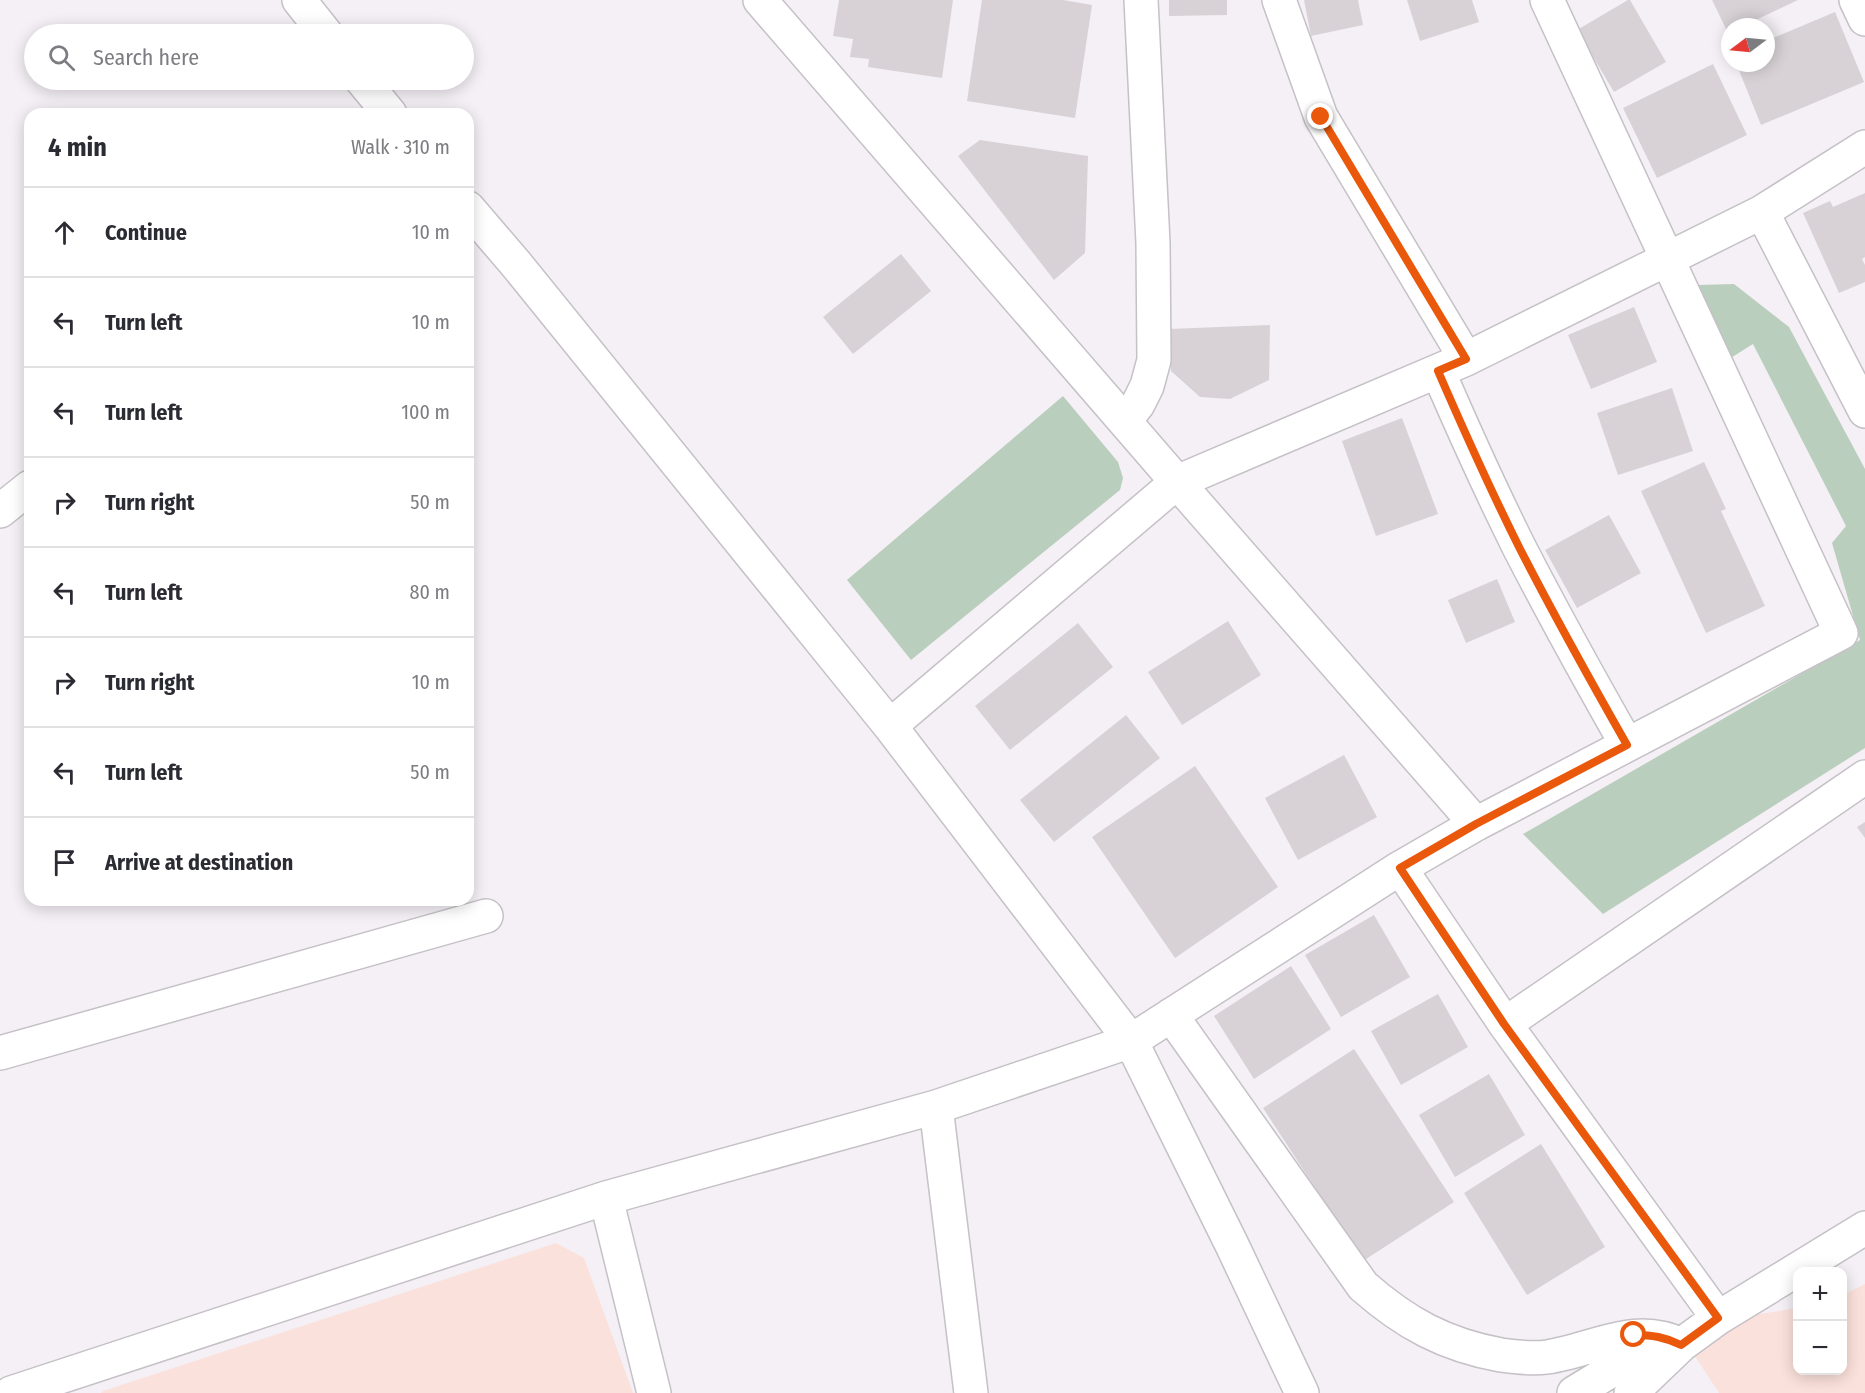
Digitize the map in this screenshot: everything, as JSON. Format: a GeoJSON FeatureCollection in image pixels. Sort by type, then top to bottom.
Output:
{"type":"FeatureCollection","features":[{"type":"Feature","properties":{"kind":"street"},"geometry":{"type":"LineString","coordinates":[[299,0],[318,24]]}},
{"type":"Feature","properties":{"kind":"street"},"geometry":{"type":"LineString","coordinates":[[760,0],[1476,824]]}},
{"type":"Feature","properties":{"kind":"street"},"geometry":{"type":"LineString","coordinates":[[1125,421],[1138,404],[1147,386],[1154,360],[1153,243],[1141,0]]}},
{"type":"Feature","properties":{"kind":"street"},"geometry":{"type":"LineString","coordinates":[[1279,0],[1321,117],[1452,365],[1477,460],[1572,647],[1627,745]]}},
{"type":"Feature","properties":{"kind":"street"},"geometry":{"type":"LineString","coordinates":[[11,1393],[606,1198],[936,1107],[1131,1041],[1400,868],[1476,824],[1841,633],[1547,0]]}},
{"type":"Feature","properties":{"kind":"street"},"geometry":{"type":"LineString","coordinates":[[1856,0],[1865,19]]}},
{"type":"Feature","properties":{"kind":"street"},"geometry":{"type":"LineString","coordinates":[[370,90],[385,108]]}},
{"type":"Feature","properties":{"kind":"street"},"geometry":{"type":"LineString","coordinates":[[890,726],[1177,482],[1452,365],[1668,260],[1762,212],[1865,147]]}},
{"type":"Feature","properties":{"kind":"street"},"geometry":{"type":"LineString","coordinates":[[1762,212],[1865,411]]}},
{"type":"Feature","properties":{"kind":"street"},"geometry":{"type":"LineString","coordinates":[[474,215],[524,273],[890,726],[1131,1041],[1302,1393]]}},
{"type":"Feature","properties":{"kind":"street"},"geometry":{"type":"LineString","coordinates":[[0,511],[24,492]]}},
{"type":"Feature","properties":{"kind":"street"},"geometry":{"type":"LineString","coordinates":[[1504,1024],[1865,777]]}},
{"type":"Feature","properties":{"kind":"street"},"geometry":{"type":"LineString","coordinates":[[1400,868],[1504,1024],[1718,1318]]}},
{"type":"Feature","properties":{"kind":"street"},"geometry":{"type":"LineString","coordinates":[[0,1053],[486,916]]}},
{"type":"Feature","properties":{"kind":"street"},"geometry":{"type":"LineString","coordinates":[[1172,1015],[1363,1286],[1387,1308],[1415,1326],[1444,1340],[1477,1350],[1511,1356],[1546,1357],[1634,1335],[1668,1338],[1681,1345]]}},
{"type":"Feature","properties":{"kind":"street"},"geometry":{"type":"LineString","coordinates":[[936,1107],[971,1393]]}},
{"type":"Feature","properties":{"kind":"street"},"geometry":{"type":"LineString","coordinates":[[606,1198],[654,1393]]}},
{"type":"Feature","properties":{"kind":"street"},"geometry":{"type":"LineString","coordinates":[[1631,1393],[1681,1345],[1718,1318],[1865,1228]]}},
{"type":"Feature","properties":{"kind":"street"},"geometry":{"type":"LineString","coordinates":[[1574,1393],[1625,1362],[1681,1345]]}},
{"type":"Feature","properties":{"kind":"shaded area"},"geometry":{"type":"Polygon","coordinates":[[[556,1243],[584,1258],[633,1393],[101,1393],[103,1391],[556,1243]]]}},
{"type":"Feature","properties":{"kind":"shaded area"},"geometry":{"type":"Polygon","coordinates":[[[1865,1284],[1865,1393],[1719,1393],[1693,1353],[1754,1315],[1793,1309],[1793,1375],[1847,1375],[1847,1293],[1865,1284]]]}},
{"type":"Feature","properties":{"kind":"green space"},"geometry":{"type":"Polygon","coordinates":[[[1734,284],[1789,327],[1865,469],[1865,748],[1603,914],[1523,834],[1860,640],[1832,543],[1846,526],[1753,344],[1729,359],[1698,285],[1734,284]]]}},
{"type":"Feature","properties":{"kind":"green space"},"geometry":{"type":"Polygon","coordinates":[[[1063,396],[1118,462],[1123,478],[1120,490],[911,660],[847,580],[1063,396]]]}},
{"type":"Feature","properties":{"kind":"building"},"geometry":{"type":"Polygon","coordinates":[[[839,0],[953,0],[942,78],[868,67],[869,59],[850,57],[853,39],[833,36],[839,0]]]}},
{"type":"Feature","properties":{"kind":"building"},"geometry":{"type":"Polygon","coordinates":[[[982,0],[1063,0],[1092,5],[1075,118],[967,101],[982,0]]]}},
{"type":"Feature","properties":{"kind":"building"},"geometry":{"type":"Polygon","coordinates":[[[1169,0],[1227,0],[1227,15],[1169,16],[1169,0]]]}},
{"type":"Feature","properties":{"kind":"building"},"geometry":{"type":"Polygon","coordinates":[[[1304,0],[1358,0],[1363,25],[1311,36],[1304,0]]]}},
{"type":"Feature","properties":{"kind":"building"},"geometry":{"type":"Polygon","coordinates":[[[1407,0],[1472,0],[1479,22],[1420,41],[1407,0]]]}},
{"type":"Feature","properties":{"kind":"building"},"geometry":{"type":"Polygon","coordinates":[[[1628,0],[1666,62],[1614,92],[1577,30],[1628,0]]]}},
{"type":"Feature","properties":{"kind":"building"},"geometry":{"type":"Polygon","coordinates":[[[1712,0],[1798,0],[1760,18],[1721,19],[1712,0]]]}},
{"type":"Feature","properties":{"kind":"building"},"geometry":{"type":"Polygon","coordinates":[[[1835,12],[1864,82],[1761,125],[1740,72],[1775,72],[1775,37],[1835,12]]]}},
{"type":"Feature","properties":{"kind":"building"},"geometry":{"type":"Polygon","coordinates":[[[1713,64],[1747,135],[1657,178],[1623,108],[1713,64]]]}},
{"type":"Feature","properties":{"kind":"building"},"geometry":{"type":"Polygon","coordinates":[[[980,140],[1088,156],[1085,253],[1054,280],[958,156],[980,140]]]}},
{"type":"Feature","properties":{"kind":"building"},"geometry":{"type":"Polygon","coordinates":[[[1865,193],[1865,257],[1862,259],[1865,265],[1865,282],[1839,293],[1803,213],[1830,201],[1833,207],[1865,193]]]}},
{"type":"Feature","properties":{"kind":"building"},"geometry":{"type":"Polygon","coordinates":[[[901,254],[931,291],[853,354],[823,317],[901,254]]]}},
{"type":"Feature","properties":{"kind":"building"},"geometry":{"type":"Polygon","coordinates":[[[1634,307],[1657,362],[1591,389],[1568,335],[1634,307]]]}},
{"type":"Feature","properties":{"kind":"building"},"geometry":{"type":"Polygon","coordinates":[[[1270,325],[1269,380],[1230,399],[1200,397],[1171,371],[1169,329],[1270,325]]]}},
{"type":"Feature","properties":{"kind":"building"},"geometry":{"type":"Polygon","coordinates":[[[1672,388],[1693,451],[1618,475],[1597,413],[1672,388]]]}},
{"type":"Feature","properties":{"kind":"building"},"geometry":{"type":"Polygon","coordinates":[[[1402,418],[1438,514],[1376,536],[1342,441],[1402,418]]]}},
{"type":"Feature","properties":{"kind":"building"},"geometry":{"type":"Polygon","coordinates":[[[1704,462],[1726,509],[1721,511],[1765,606],[1706,633],[1641,491],[1704,462]]]}},
{"type":"Feature","properties":{"kind":"building"},"geometry":{"type":"Polygon","coordinates":[[[1609,515],[1641,573],[1577,608],[1545,550],[1609,515]]]}},
{"type":"Feature","properties":{"kind":"building"},"geometry":{"type":"Polygon","coordinates":[[[1497,579],[1515,622],[1466,643],[1448,600],[1497,579]]]}},
{"type":"Feature","properties":{"kind":"building"},"geometry":{"type":"Polygon","coordinates":[[[1228,621],[1261,675],[1182,725],[1148,672],[1228,621]]]}},
{"type":"Feature","properties":{"kind":"building"},"geometry":{"type":"Polygon","coordinates":[[[1078,623],[1113,667],[1010,750],[975,706],[1078,623]]]}},
{"type":"Feature","properties":{"kind":"building"},"geometry":{"type":"Polygon","coordinates":[[[1126,715],[1160,758],[1054,842],[1020,800],[1126,715]]]}},
{"type":"Feature","properties":{"kind":"building"},"geometry":{"type":"Polygon","coordinates":[[[1344,755],[1377,817],[1298,860],[1265,798],[1344,755]]]}},
{"type":"Feature","properties":{"kind":"building"},"geometry":{"type":"Polygon","coordinates":[[[1195,766],[1278,887],[1175,958],[1092,837],[1195,766]]]}},
{"type":"Feature","properties":{"kind":"building"},"geometry":{"type":"Polygon","coordinates":[[[1865,822],[1865,838],[1857,827],[1865,822]]]}},
{"type":"Feature","properties":{"kind":"building"},"geometry":{"type":"Polygon","coordinates":[[[1374,915],[1410,977],[1341,1017],[1305,955],[1374,915]]]}},
{"type":"Feature","properties":{"kind":"building"},"geometry":{"type":"Polygon","coordinates":[[[1291,966],[1331,1029],[1254,1079],[1214,1016],[1291,966]]]}},
{"type":"Feature","properties":{"kind":"building"},"geometry":{"type":"Polygon","coordinates":[[[1438,994],[1468,1047],[1401,1085],[1371,1031],[1438,994]]]}},
{"type":"Feature","properties":{"kind":"building"},"geometry":{"type":"Polygon","coordinates":[[[1354,1049],[1454,1202],[1363,1261],[1263,1108],[1354,1049]]]}},
{"type":"Feature","properties":{"kind":"building"},"geometry":{"type":"Polygon","coordinates":[[[1489,1074],[1525,1135],[1455,1177],[1419,1115],[1489,1074]]]}},
{"type":"Feature","properties":{"kind":"building"},"geometry":{"type":"Polygon","coordinates":[[[1541,1144],[1605,1247],[1527,1295],[1464,1193],[1541,1144]]]}},
{"type":"Feature","properties":{"kind":"route"},"geometry":{"type":"LineString","coordinates":[[1321,117],[1466,359],[1438,371],[1477,460],[1520,548],[1627,745],[1476,824],[1400,868],[1504,1024],[1718,1318],[1681,1345],[1668,1338],[1634,1335]]}}]}
